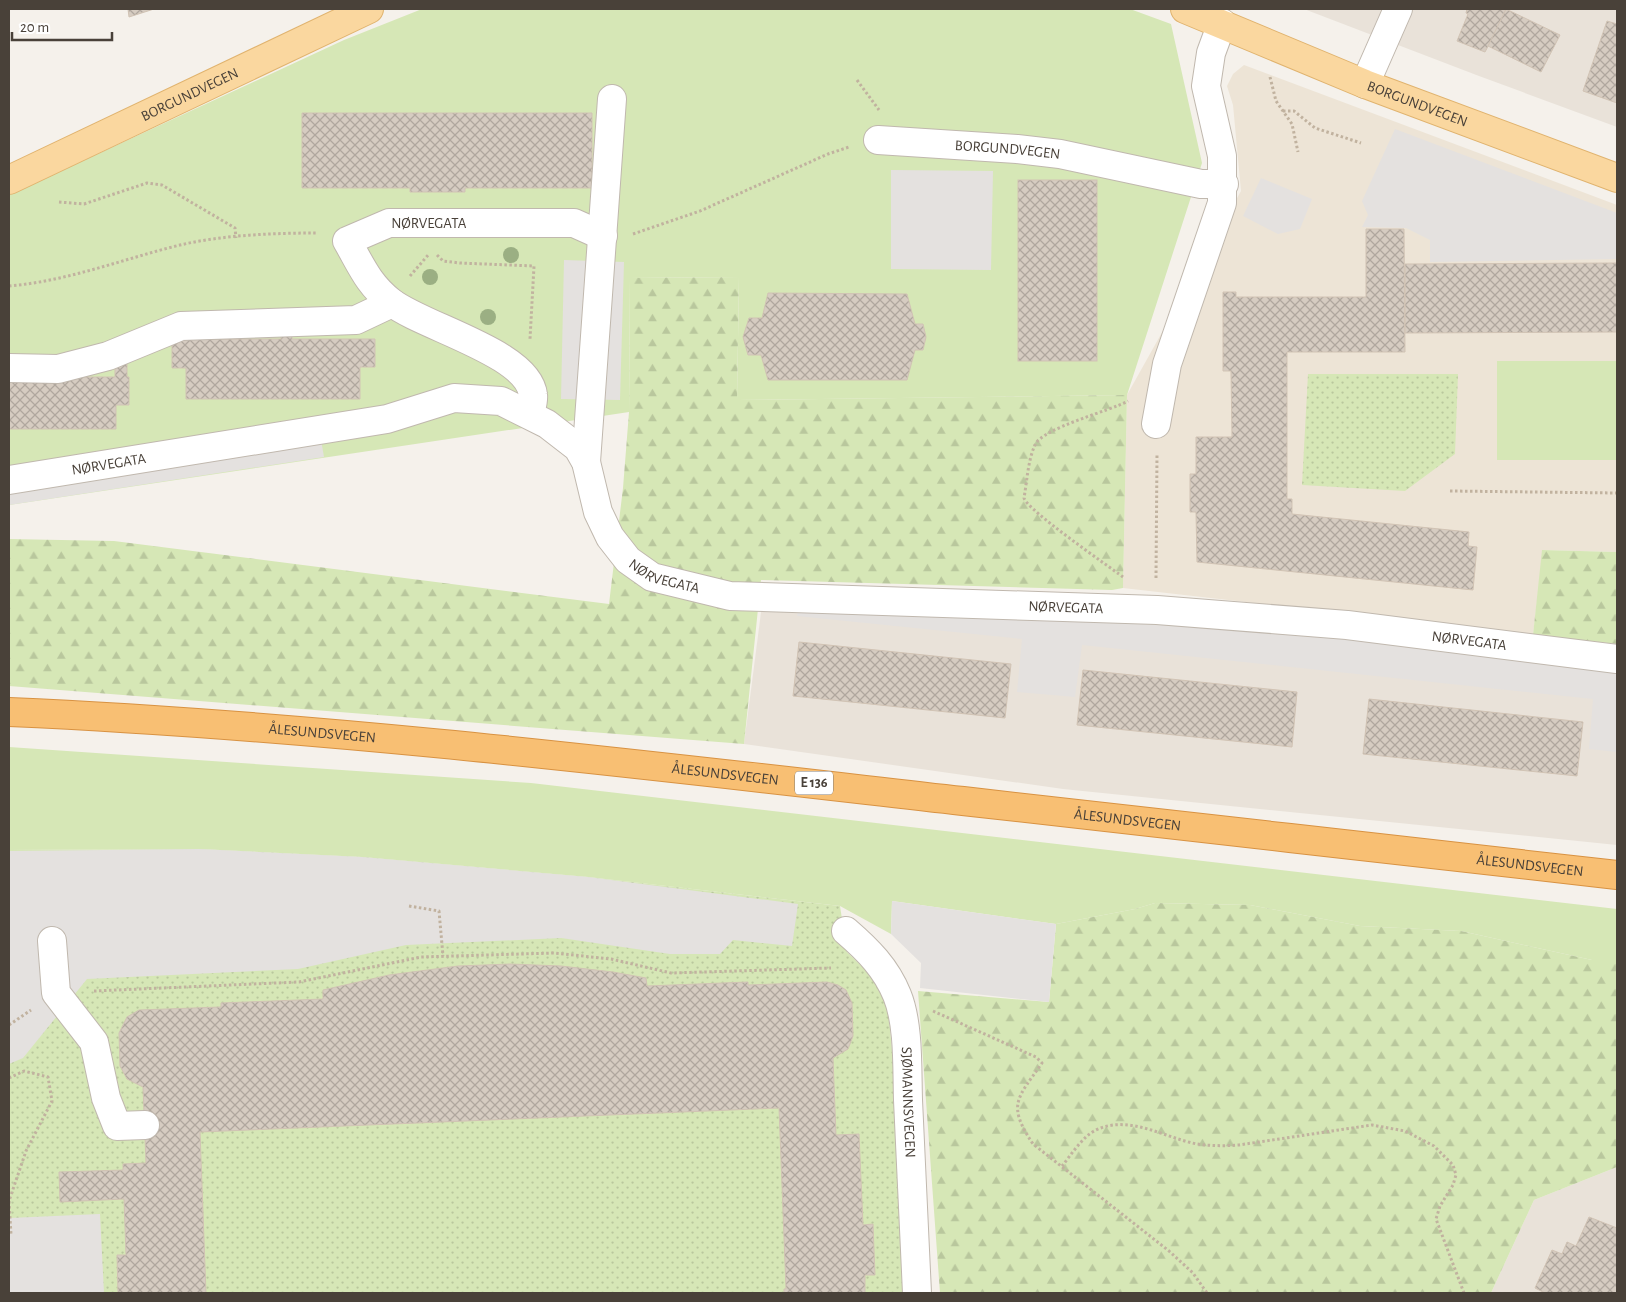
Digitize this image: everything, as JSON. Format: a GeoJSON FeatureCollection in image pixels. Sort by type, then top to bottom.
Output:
{"type":"FeatureCollection","features":[{"type":"Feature","properties":{"kind":"highway","name":"ÅLESUNDSVEGEN"},"geometry":{"type":"LineString","coordinates":[[9,712],[114,716],[337,733],[716,772],[1617,875]]}},
{"type":"Feature","properties":{"kind":"main road","name":"BORGUNDVEGEN"},"geometry":{"type":"LineString","coordinates":[[9,180],[336,16],[369,9]]}},
{"type":"Feature","properties":{"kind":"main road","name":"BORGUNDVEGEN"},"geometry":{"type":"LineString","coordinates":[[1186,9],[1366,84],[1617,178]]}},
{"type":"Feature","properties":{"kind":"street"},"geometry":{"type":"LineString","coordinates":[[1366,84],[1398,9]]}},
{"type":"Feature","properties":{"kind":"street"},"geometry":{"type":"LineString","coordinates":[[1156,424],[1167,364],[1222,203],[1224,184],[1222,156],[1206,86],[1211,53],[1222,23]]}},
{"type":"Feature","properties":{"kind":"street","name":"NØRVEGATA"},"geometry":{"type":"LineString","coordinates":[[586,462],[612,99]]}},
{"type":"Feature","properties":{"kind":"street","name":"BORGUNDVEGEN"},"geometry":{"type":"LineString","coordinates":[[878,140],[1017,149],[1060,154],[1200,184],[1224,184]]}},
{"type":"Feature","properties":{"kind":"street","name":"NØRVEGATA"},"geometry":{"type":"LineString","coordinates":[[347,241],[389,223],[574,223],[603,236]]}},
{"type":"Feature","properties":{"kind":"street"},"geometry":{"type":"LineString","coordinates":[[347,241],[362,265],[366,277],[392,303],[429,324],[499,355],[521,372],[534,395],[530,414]]}},
{"type":"Feature","properties":{"kind":"street"},"geometry":{"type":"LineString","coordinates":[[9,368],[58,369],[108,356],[181,326],[356,320],[392,303]]}},
{"type":"Feature","properties":{"kind":"street","name":"NØRVEGATA"},"geometry":{"type":"LineString","coordinates":[[9,480],[387,419],[454,398],[501,401],[530,414],[564,436],[578,448],[586,462],[598,512],[610,537],[628,560],[652,577],[730,596],[1156,610],[1347,625],[1617,659]]}},
{"type":"Feature","properties":{"kind":"street","name":"SJØMANNSVEGEN"},"geometry":{"type":"LineString","coordinates":[[846,931],[873,956],[883,969],[898,998],[901,1012],[908,1093],[917,1293]]}},
{"type":"Feature","properties":{"kind":"street"},"geometry":{"type":"LineString","coordinates":[[52,941],[56,993],[94,1042],[106,1098],[117,1126],[145,1125]]}},
{"type":"Feature","properties":{"kind":"path"},"geometry":{"type":"LineString","coordinates":[[1271,71],[1269,79],[1276,101],[1292,124],[1298,152]]}},
{"type":"Feature","properties":{"kind":"path"},"geometry":{"type":"LineString","coordinates":[[1283,112],[1294,112],[1315,128],[1361,143]]}},
{"type":"Feature","properties":{"kind":"path"},"geometry":{"type":"LineString","coordinates":[[603,236],[623,237],[641,233],[700,210],[828,154],[860,143],[878,140]]}},
{"type":"Feature","properties":{"kind":"path"},"geometry":{"type":"LineString","coordinates":[[59,202],[84,204],[147,183],[162,186],[235,228],[236,238]]}},
{"type":"Feature","properties":{"kind":"path"},"geometry":{"type":"LineString","coordinates":[[432,223],[432,250],[443,261],[534,266],[530,356],[521,372]]}},
{"type":"Feature","properties":{"kind":"path"},"geometry":{"type":"LineString","coordinates":[[9,286],[49,282],[181,245],[236,238],[316,233],[347,241]]}},
{"type":"Feature","properties":{"kind":"path"},"geometry":{"type":"LineString","coordinates":[[1130,582],[1049,523],[1031,508],[1024,498],[1035,444],[1043,436],[1133,399],[1162,393]]}},
{"type":"Feature","properties":{"kind":"path"},"geometry":{"type":"LineString","coordinates":[[1156,454],[1156,573]]}},
{"type":"Feature","properties":{"kind":"path"},"geometry":{"type":"LineString","coordinates":[[1450,490],[1617,493]]}},
{"type":"Feature","properties":{"kind":"path"},"geometry":{"type":"LineString","coordinates":[[409,906],[439,911],[443,956]]}},
{"type":"Feature","properties":{"kind":"path"},"geometry":{"type":"LineString","coordinates":[[9,1025],[56,993],[299,982],[421,957],[554,953],[611,959],[671,973],[831,968]]}},
{"type":"Feature","properties":{"kind":"path"},"geometry":{"type":"LineString","coordinates":[[901,1012],[924,1007],[1036,1057],[1042,1063],[1019,1094],[1017,1113],[1022,1127],[1033,1144],[1169,1251],[1193,1273],[1207,1293]]}},
{"type":"Feature","properties":{"kind":"path"},"geometry":{"type":"LineString","coordinates":[[9,1078],[24,1071],[48,1077],[52,1101],[26,1151],[9,1201],[12,1235]]}},
{"type":"Feature","properties":{"kind":"path"},"geometry":{"type":"LineString","coordinates":[[1062,1166],[1092,1133],[1114,1126],[1152,1129],[1182,1140],[1217,1146],[1239,1145],[1343,1127],[1372,1125],[1405,1131],[1434,1146],[1453,1165],[1456,1175],[1453,1185],[1440,1206],[1436,1219],[1464,1293]]}},
{"type":"Feature","properties":{"kind":"shaded area"},"geometry":{"type":"Polygon","coordinates":[[[1304,9],[1617,9],[1617,127],[1479,76],[1304,9]]]}},
{"type":"Feature","properties":{"kind":"shaded area"},"geometry":{"type":"Polygon","coordinates":[[[1244,65],[1617,205],[1617,552],[1543,550],[1533,635],[1123,588],[1127,395],[1241,191],[1233,105],[1227,86],[1233,74],[1244,65]]]}},
{"type":"Feature","properties":{"kind":"shaded area"},"geometry":{"type":"Polygon","coordinates":[[[1395,129],[1617,213],[1617,259],[1430,262],[1430,240],[1406,228],[1362,227],[1368,215],[1362,201],[1395,129]]]}},
{"type":"Feature","properties":{"kind":"shaded area"},"geometry":{"type":"Polygon","coordinates":[[[891,170],[993,171],[991,270],[891,269],[891,170]]]}},
{"type":"Feature","properties":{"kind":"shaded area"},"geometry":{"type":"Polygon","coordinates":[[[1261,178],[1312,199],[1300,229],[1278,234],[1243,216],[1261,178]]]}},
{"type":"Feature","properties":{"kind":"shaded area"},"geometry":{"type":"Polygon","coordinates":[[[564,260],[624,262],[620,400],[561,399],[564,260]]]}},
{"type":"Feature","properties":{"kind":"shaded area"},"geometry":{"type":"Polygon","coordinates":[[[320,434],[324,457],[9,505],[9,484],[320,434]]]}},
{"type":"Feature","properties":{"kind":"shaded area"},"geometry":{"type":"Polygon","coordinates":[[[764,589],[1617,661],[1617,845],[1063,789],[744,744],[764,589]]]}},
{"type":"Feature","properties":{"kind":"shaded area"},"geometry":{"type":"Polygon","coordinates":[[[800,598],[1024,606],[1617,659],[1617,752],[1589,749],[1593,699],[1082,645],[1075,697],[1017,692],[1022,639],[797,616],[800,598]]]}},
{"type":"Feature","properties":{"kind":"shaded area"},"geometry":{"type":"Polygon","coordinates":[[[199,849],[362,857],[588,877],[798,904],[792,946],[733,940],[720,954],[670,954],[561,938],[406,945],[298,969],[87,979],[23,1058],[9,1064],[9,851],[199,849]]]}},
{"type":"Feature","properties":{"kind":"shaded area"},"geometry":{"type":"Polygon","coordinates":[[[892,901],[1056,924],[1049,1002],[920,988],[921,963],[891,934],[892,901]]]}},
{"type":"Feature","properties":{"kind":"shaded area"},"geometry":{"type":"Polygon","coordinates":[[[1617,1167],[1617,1293],[1491,1293],[1534,1200],[1617,1167]]]}},
{"type":"Feature","properties":{"kind":"shaded area"},"geometry":{"type":"Polygon","coordinates":[[[100,1214],[104,1293],[9,1293],[9,1218],[100,1214]]]}},
{"type":"Feature","properties":{"kind":"green space"},"geometry":{"type":"Polygon","coordinates":[[[422,9],[1130,9],[1171,24],[1202,163],[1127,395],[737,400],[739,277],[630,278],[629,412],[9,505],[9,195],[344,40],[422,9]]]}},
{"type":"Feature","properties":{"kind":"green space"},"geometry":{"type":"Polygon","coordinates":[[[739,277],[737,400],[1127,395],[1123,588],[1112,590],[761,580],[744,744],[9,686],[9,539],[114,541],[609,604],[623,488],[629,412],[630,278],[739,277]]]}},
{"type":"Feature","properties":{"kind":"green space"},"geometry":{"type":"Polygon","coordinates":[[[1497,361],[1617,361],[1617,460],[1497,460],[1497,361]]]}},
{"type":"Feature","properties":{"kind":"green space"},"geometry":{"type":"Polygon","coordinates":[[[1308,374],[1458,374],[1455,454],[1405,491],[1302,485],[1308,374]]]}},
{"type":"Feature","properties":{"kind":"green space"},"geometry":{"type":"Polygon","coordinates":[[[1542,550],[1617,552],[1617,644],[1533,635],[1542,550]]]}},
{"type":"Feature","properties":{"kind":"green space"},"geometry":{"type":"Polygon","coordinates":[[[9,747],[531,783],[1617,909],[1617,960],[1592,960],[1461,931],[1360,926],[1250,905],[1155,903],[1135,909],[1056,924],[892,901],[891,934],[840,906],[588,877],[362,857],[199,849],[9,850],[9,747]]]}},
{"type":"Feature","properties":{"kind":"green space"},"geometry":{"type":"Polygon","coordinates":[[[199,849],[362,857],[588,877],[840,906],[847,952],[874,978],[888,1007],[893,1061],[903,1293],[9,1293],[9,850],[199,849]]]}},
{"type":"Feature","properties":{"kind":"green space"},"geometry":{"type":"Polygon","coordinates":[[[1155,903],[1250,905],[1360,926],[1461,931],[1592,960],[1617,960],[1617,1167],[1534,1200],[1491,1293],[940,1293],[918,991],[1049,1002],[1056,924],[1135,909],[1155,903]]]}},
{"type":"Feature","properties":{"kind":"building"},"geometry":{"type":"Polygon","coordinates":[[[128,9],[154,9],[129,17],[128,9]]]}},
{"type":"Feature","properties":{"kind":"building"},"geometry":{"type":"Polygon","coordinates":[[[1467,9],[1508,9],[1485,52],[1457,41],[1468,14],[1466,13],[1467,9]]]}},
{"type":"Feature","properties":{"kind":"building"},"geometry":{"type":"Polygon","coordinates":[[[1506,9],[1560,35],[1541,72],[1488,46],[1506,9]]]}},
{"type":"Feature","properties":{"kind":"building"},"geometry":{"type":"Polygon","coordinates":[[[1607,21],[1617,24],[1617,103],[1583,91],[1607,21]]]}},
{"type":"Feature","properties":{"kind":"building"},"geometry":{"type":"Polygon","coordinates":[[[302,113],[592,113],[592,188],[465,188],[465,192],[410,192],[410,188],[302,188],[302,113]]]}},
{"type":"Feature","properties":{"kind":"building"},"geometry":{"type":"Polygon","coordinates":[[[1018,180],[1097,180],[1097,361],[1018,361],[1018,180]]]}},
{"type":"Feature","properties":{"kind":"building"},"geometry":{"type":"Polygon","coordinates":[[[1366,229],[1404,229],[1405,352],[1287,352],[1287,499],[1292,499],[1292,514],[1469,532],[1468,546],[1477,547],[1473,590],[1197,562],[1196,512],[1190,512],[1190,474],[1196,474],[1196,437],[1232,437],[1231,371],[1223,371],[1223,292],[1236,292],[1236,297],[1366,297],[1366,229]]]}},
{"type":"Feature","properties":{"kind":"building"},"geometry":{"type":"Polygon","coordinates":[[[1617,263],[1617,332],[1405,333],[1405,264],[1617,263]]]}},
{"type":"Feature","properties":{"kind":"building"},"geometry":{"type":"Polygon","coordinates":[[[768,293],[907,294],[915,324],[923,324],[926,337],[923,350],[915,350],[907,380],[768,380],[761,355],[748,355],[743,337],[749,318],[762,318],[768,293]]]}},
{"type":"Feature","properties":{"kind":"building"},"geometry":{"type":"Polygon","coordinates":[[[281,329],[292,329],[292,339],[375,339],[375,367],[360,367],[360,399],[186,399],[186,368],[172,368],[172,339],[281,339],[281,329]]]}},
{"type":"Feature","properties":{"kind":"building"},"geometry":{"type":"Polygon","coordinates":[[[115,360],[127,360],[127,377],[129,377],[129,405],[116,405],[116,429],[9,429],[9,377],[115,377],[115,360]]]}},
{"type":"Feature","properties":{"kind":"building"},"geometry":{"type":"Polygon","coordinates":[[[799,642],[1011,664],[1005,718],[793,696],[799,642]]]}},
{"type":"Feature","properties":{"kind":"building"},"geometry":{"type":"Polygon","coordinates":[[[1083,670],[1297,692],[1292,747],[1077,725],[1083,670]]]}},
{"type":"Feature","properties":{"kind":"building"},"geometry":{"type":"Polygon","coordinates":[[[1369,699],[1583,722],[1577,776],[1363,754],[1369,699]]]}},
{"type":"Feature","properties":{"kind":"building"},"geometry":{"type":"Polygon","coordinates":[[[510,964],[561,966],[613,972],[646,978],[647,986],[748,982],[748,985],[827,982],[838,985],[846,990],[852,1003],[853,1036],[848,1049],[833,1058],[836,1135],[859,1134],[863,1225],[873,1224],[875,1275],[865,1275],[865,1293],[784,1293],[784,1289],[786,1289],[779,1108],[200,1132],[206,1293],[118,1293],[117,1255],[126,1255],[124,1199],[60,1202],[59,1172],[123,1170],[123,1164],[146,1163],[143,1087],[127,1079],[120,1066],[119,1033],[127,1017],[139,1010],[221,1007],[221,1003],[323,999],[323,990],[389,975],[458,966],[510,964]]]}},
{"type":"Feature","properties":{"kind":"building"},"geometry":{"type":"Polygon","coordinates":[[[1589,1217],[1617,1228],[1617,1293],[1545,1293],[1535,1288],[1552,1250],[1562,1254],[1567,1242],[1576,1246],[1589,1217]]]}}]}
